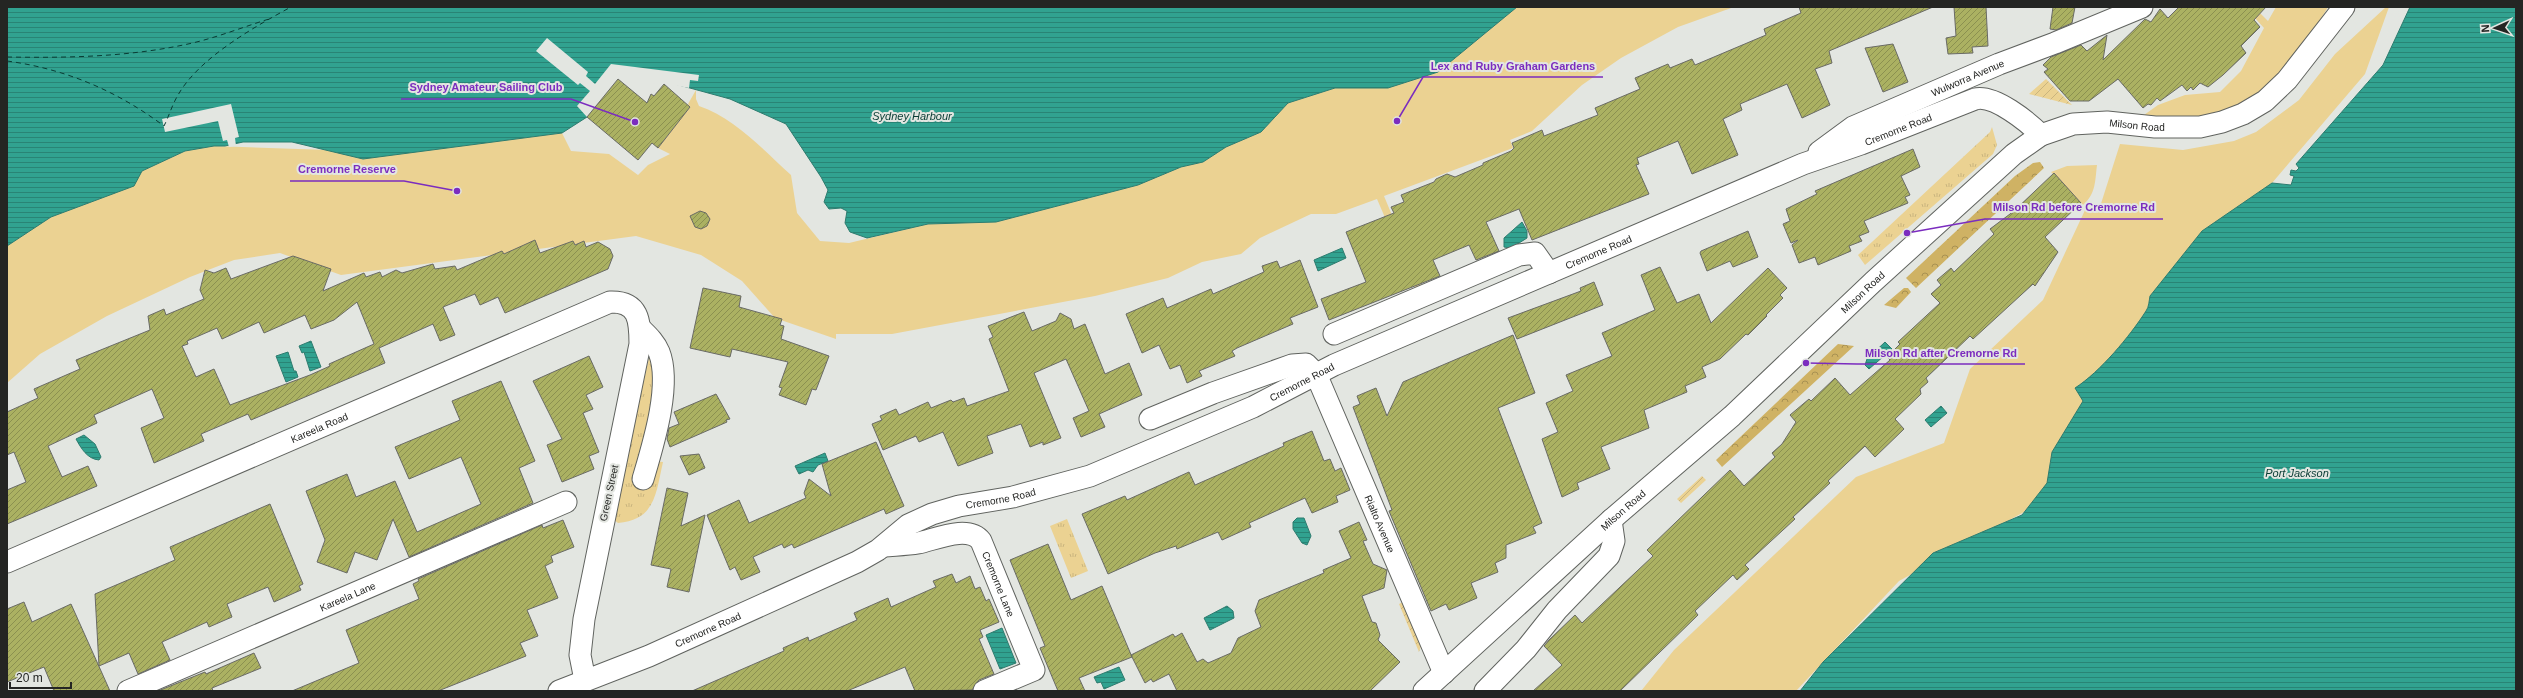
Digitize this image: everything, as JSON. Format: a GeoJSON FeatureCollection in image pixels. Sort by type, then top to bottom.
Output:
{"type":"FeatureCollection","features":[{"type":"Feature","properties":{"kind":"street","name":"Wulworra Avenue"},"geometry":{"type":"LineString","coordinates":[[1803,164],[1853,127],[1999,64],[2055,44],[2142,7]]}},
{"type":"Feature","properties":{"kind":"street","name":"Milson Road"},"geometry":{"type":"LineString","coordinates":[[1424,691],[1611,520],[1732,416],[1991,172],[2041,135],[2056,128],[2082,122],[2188,127],[2222,122],[2242,114],[2265,101],[2287,80],[2344,7]]}},
{"type":"Feature","properties":{"kind":"street","name":"Cremorne Road"},"geometry":{"type":"LineString","coordinates":[[559,691],[649,656],[857,562],[884,546],[908,525],[932,514],[959,506],[1020,496],[1090,476],[1191,435],[1294,387],[1316,374],[1803,164],[1861,144],[1977,98],[1996,102],[2030,124],[2041,135]]}},
{"type":"Feature","properties":{"kind":"street"},"geometry":{"type":"LineString","coordinates":[[1334,334],[1519,255],[1535,253],[1549,273]]}},
{"type":"Feature","properties":{"kind":"street","name":"Kareela Road"},"geometry":{"type":"LineString","coordinates":[[7,562],[610,302],[624,303],[632,307]]}},
{"type":"Feature","properties":{"kind":"street","name":"Green Street"},"geometry":{"type":"LineString","coordinates":[[585,680],[580,655],[584,619],[640,344],[638,316],[632,307]]}},
{"type":"Feature","properties":{"kind":"street"},"geometry":{"type":"LineString","coordinates":[[640,328],[653,341],[659,353],[663,388],[643,479]]}},
{"type":"Feature","properties":{"kind":"street"},"geometry":{"type":"LineString","coordinates":[[1150,419],[1200,398],[1292,365],[1306,364],[1316,374]]}},
{"type":"Feature","properties":{"kind":"street","name":"Rialto Avenue"},"geometry":{"type":"LineString","coordinates":[[1316,374],[1444,673]]}},
{"type":"Feature","properties":{"kind":"street","name":"Kareela Lane"},"geometry":{"type":"LineString","coordinates":[[128,691],[566,502]]}},
{"type":"Feature","properties":{"kind":"street"},"geometry":{"type":"LineString","coordinates":[[1485,691],[1526,649],[1557,610],[1609,556],[1614,541],[1611,520]]}},
{"type":"Feature","properties":{"kind":"street","name":"Cremorne Lane"},"geometry":{"type":"LineString","coordinates":[[884,546],[917,543],[952,534],[972,535],[981,541],[1034,670],[984,691]]}},
{"type":"Feature","properties":{"kind":"green space"},"geometry":{"type":"Polygon","coordinates":[[[1517,7],[1734,7],[1678,27],[1621,58],[1582,85],[1532,131],[1510,140],[1513,148],[1384,196],[1423,290],[1417,292],[1377,199],[1336,214],[1311,214],[1260,238],[1241,254],[1202,262],[1168,278],[1095,296],[892,334],[836,334],[836,339],[775,318],[742,281],[701,255],[636,236],[341,275],[280,253],[234,260],[190,277],[107,316],[40,354],[7,383],[7,246],[51,217],[99,199],[142,171],[185,151],[214,146],[388,152],[562,133],[571,151],[609,154],[638,175],[648,165],[670,154],[658,148],[690,107],[688,104],[696,90],[696,99],[699,106],[725,118],[737,127],[791,175],[797,213],[820,241],[849,243],[928,224],[996,222],[1138,185],[1181,167],[1203,162],[1226,147],[1261,132],[1288,103],[1335,88],[1388,88],[1438,72],[1517,7]]]}},
{"type":"Feature","properties":{"kind":"green space"},"geometry":{"type":"Polygon","coordinates":[[[2245,7],[2254,7],[2268,21],[2276,7],[2328,7],[2310,37],[2268,89],[2236,109],[2191,120],[2144,115],[2158,105],[2185,95],[2220,92],[2241,71],[2264,28],[2245,7]]]}},
{"type":"Feature","properties":{"kind":"green space"},"geometry":{"type":"Polygon","coordinates":[[[2386,7],[2389,7],[2365,74],[2272,183],[2242,204],[2071,486],[1899,581],[1796,691],[1641,691],[1674,650],[1856,477],[1944,443],[1970,369],[2043,300],[2086,208],[2098,213],[2120,144],[2183,150],[2234,141],[2256,132],[2299,100],[2335,54],[2386,7]]]}},
{"type":"Feature","properties":{"kind":"green space"},"geometry":{"type":"Polygon","coordinates":[[[2046,79],[2072,105],[2029,94],[2046,79]]]}},
{"type":"Feature","properties":{"kind":"green space"},"geometry":{"type":"Polygon","coordinates":[[[1992,127],[1997,145],[1993,154],[1865,265],[1858,255],[1990,132],[1992,127]]]}},
{"type":"Feature","properties":{"kind":"green space"},"geometry":{"type":"Polygon","coordinates":[[[2040,162],[2044,168],[1916,288],[1906,278],[2015,176],[2033,163],[2040,162]]]}},
{"type":"Feature","properties":{"kind":"green space"},"geometry":{"type":"Polygon","coordinates":[[[2097,165],[2093,192],[2083,205],[2051,172],[2067,166],[2097,165]]]}},
{"type":"Feature","properties":{"kind":"green space"},"geometry":{"type":"Polygon","coordinates":[[[1904,288],[1908,288],[1911,292],[1896,308],[1884,305],[1904,288]]]}},
{"type":"Feature","properties":{"kind":"green space"},"geometry":{"type":"Polygon","coordinates":[[[1838,344],[1854,346],[1722,467],[1716,460],[1838,344]]]}},
{"type":"Feature","properties":{"kind":"green space"},"geometry":{"type":"Polygon","coordinates":[[[652,345],[656,363],[654,461],[663,462],[656,494],[647,510],[631,521],[618,523],[614,520],[618,492],[652,345]]]}},
{"type":"Feature","properties":{"kind":"green space"},"geometry":{"type":"Polygon","coordinates":[[[1702,476],[1706,480],[1681,503],[1677,499],[1702,476]]]}},
{"type":"Feature","properties":{"kind":"green space"},"geometry":{"type":"Polygon","coordinates":[[[1067,519],[1088,571],[1071,578],[1050,526],[1067,519]]]}},
{"type":"Feature","properties":{"kind":"green space"},"geometry":{"type":"Polygon","coordinates":[[[1403,602],[1421,646],[1419,652],[1399,604],[1403,602]]]}},
{"type":"Feature","properties":{"kind":"water","name":"Sydney Harbour"},"geometry":{"type":"Polygon","coordinates":[[[7,7],[1517,7],[1438,72],[1388,88],[1335,88],[1288,103],[1261,132],[1226,147],[1203,162],[1181,167],[1138,185],[996,222],[928,224],[867,238],[850,232],[845,223],[847,211],[841,208],[829,209],[824,202],[828,190],[786,124],[730,99],[668,82],[617,80],[587,117],[562,133],[363,159],[292,142],[243,142],[185,151],[142,171],[134,186],[51,217],[7,246],[7,7]]]}},
{"type":"Feature","properties":{"kind":"water","name":"Port Jackson"},"geometry":{"type":"Polygon","coordinates":[[[2410,7],[2516,7],[2516,691],[1800,691],[1823,662],[1933,553],[2022,515],[2047,483],[2052,452],[2083,401],[2075,388],[2094,373],[2123,342],[2147,309],[2150,296],[2202,231],[2272,183],[2291,185],[2294,176],[2290,175],[2291,170],[2296,171],[2299,168],[2296,164],[2383,65],[2410,7]]]}},
{"type":"Feature","properties":{"kind":"water"},"geometry":{"type":"Polygon","coordinates":[[[1522,222],[1527,231],[1527,238],[1511,248],[1504,247],[1504,238],[1522,222]]]}},
{"type":"Feature","properties":{"kind":"water"},"geometry":{"type":"Polygon","coordinates":[[[1342,248],[1346,258],[1318,271],[1314,260],[1342,248]]]}},
{"type":"Feature","properties":{"kind":"water"},"geometry":{"type":"Polygon","coordinates":[[[311,341],[321,367],[310,371],[304,352],[302,353],[299,346],[311,341]]]}},
{"type":"Feature","properties":{"kind":"water"},"geometry":{"type":"Polygon","coordinates":[[[1885,342],[1892,349],[1869,369],[1865,365],[1867,359],[1885,342]]]}},
{"type":"Feature","properties":{"kind":"water"},"geometry":{"type":"Polygon","coordinates":[[[288,352],[294,371],[296,371],[298,377],[286,382],[276,356],[288,352]]]}},
{"type":"Feature","properties":{"kind":"water"},"geometry":{"type":"Polygon","coordinates":[[[1941,406],[1947,413],[1931,427],[1925,420],[1941,406]]]}},
{"type":"Feature","properties":{"kind":"water"},"geometry":{"type":"Polygon","coordinates":[[[84,435],[95,444],[101,457],[99,460],[91,458],[80,446],[76,439],[84,435]]]}},
{"type":"Feature","properties":{"kind":"water"},"geometry":{"type":"Polygon","coordinates":[[[825,453],[828,461],[818,465],[813,472],[808,470],[799,474],[795,466],[825,453]]]}},
{"type":"Feature","properties":{"kind":"water"},"geometry":{"type":"Polygon","coordinates":[[[1297,518],[1304,518],[1311,536],[1307,545],[1302,543],[1293,529],[1293,522],[1297,518]]]}},
{"type":"Feature","properties":{"kind":"water"},"geometry":{"type":"Polygon","coordinates":[[[1227,606],[1233,611],[1234,618],[1210,630],[1204,618],[1227,606]]]}},
{"type":"Feature","properties":{"kind":"water"},"geometry":{"type":"Polygon","coordinates":[[[1002,628],[1016,663],[1000,669],[986,635],[1002,628]]]}},
{"type":"Feature","properties":{"kind":"water"},"geometry":{"type":"Polygon","coordinates":[[[1119,667],[1125,680],[1104,689],[1101,682],[1097,683],[1094,677],[1119,667]]]}},
{"type":"Feature","properties":{"kind":"pier"},"geometry":{"type":"Polygon","coordinates":[[[547,38],[588,72],[586,76],[595,84],[611,64],[699,75],[698,81],[690,80],[689,88],[668,84],[621,82],[587,117],[577,106],[590,91],[580,83],[578,85],[536,51],[547,38]]]}},
{"type":"Feature","properties":{"kind":"pier"},"geometry":{"type":"Polygon","coordinates":[[[231,104],[239,137],[235,138],[236,146],[229,147],[227,140],[223,141],[218,121],[165,132],[162,119],[231,104]]]}},
{"type":"Feature","properties":{"kind":"building"},"geometry":{"type":"Polygon","coordinates":[[[1799,7],[1933,7],[1829,51],[1832,63],[1815,69],[1830,105],[1802,118],[1787,84],[1740,104],[1742,110],[1723,119],[1738,155],[1692,174],[1678,141],[1637,158],[1639,164],[1636,165],[1649,194],[1532,240],[1519,209],[1486,222],[1499,251],[1476,260],[1469,245],[1433,260],[1440,276],[1329,320],[1321,299],[1366,282],[1346,232],[1394,213],[1391,207],[1404,202],[1401,195],[1434,182],[1436,179],[1447,174],[1455,177],[1483,165],[1483,163],[1511,151],[1514,148],[1512,143],[1542,130],[1544,136],[1598,115],[1595,108],[1640,89],[1635,78],[1668,64],[1670,68],[1692,59],[1695,65],[1766,35],[1764,29],[1801,13],[1799,7]]]}},
{"type":"Feature","properties":{"kind":"building"},"geometry":{"type":"Polygon","coordinates":[[[1954,7],[1986,7],[1988,46],[1972,47],[1973,53],[1948,54],[1946,38],[1956,36],[1954,7]]]}},
{"type":"Feature","properties":{"kind":"building"},"geometry":{"type":"Polygon","coordinates":[[[2053,7],[2075,7],[2072,23],[2056,30],[2050,29],[2053,7]]]}},
{"type":"Feature","properties":{"kind":"building"},"geometry":{"type":"Polygon","coordinates":[[[2179,7],[2266,7],[2254,20],[2260,27],[2241,46],[2246,53],[2223,75],[2208,87],[2200,83],[2193,90],[2191,87],[2187,91],[2182,85],[2160,101],[2157,98],[2151,105],[2148,104],[2143,108],[2118,79],[2089,101],[2070,101],[2044,72],[2048,69],[2043,65],[2051,57],[2081,45],[2087,51],[2107,35],[2103,60],[2145,19],[2151,22],[2160,9],[2168,18],[2179,7]]]}},
{"type":"Feature","properties":{"kind":"building"},"geometry":{"type":"Polygon","coordinates":[[[1893,44],[1908,82],[1883,92],[1865,48],[1893,44]]]}},
{"type":"Feature","properties":{"kind":"building"},"geometry":{"type":"Polygon","coordinates":[[[618,79],[647,103],[651,94],[654,96],[664,84],[690,107],[658,148],[652,143],[638,160],[587,117],[618,79]]]}},
{"type":"Feature","properties":{"kind":"building"},"geometry":{"type":"Polygon","coordinates":[[[1913,149],[1920,167],[1901,176],[1910,195],[1905,197],[1908,203],[1864,221],[1869,232],[1859,236],[1862,241],[1849,246],[1851,251],[1818,265],[1815,257],[1799,263],[1792,245],[1798,240],[1791,243],[1783,224],[1790,221],[1786,209],[1817,194],[1815,191],[1913,149]]]}},
{"type":"Feature","properties":{"kind":"building"},"geometry":{"type":"Polygon","coordinates":[[[2054,173],[2081,203],[2045,237],[2058,252],[2035,286],[2033,284],[1973,339],[1970,336],[1926,378],[1928,382],[1920,389],[1921,394],[1895,419],[1904,429],[1875,457],[1865,446],[1828,481],[1830,483],[1793,517],[1795,519],[1745,565],[1749,569],[1737,580],[1733,575],[1695,611],[1698,615],[1620,691],[1533,691],[1562,665],[1544,646],[1549,640],[1575,615],[1582,623],[1653,556],[1647,550],[1730,470],[1744,486],[1775,457],[1772,453],[1782,444],[1796,422],[1790,415],[1809,399],[1811,401],[1835,378],[1850,395],[1890,360],[1887,357],[1900,344],[1898,342],[1940,303],[1931,294],[1941,285],[1937,280],[1951,268],[1954,272],[1994,234],[1990,229],[2014,211],[2054,173]]]}},
{"type":"Feature","properties":{"kind":"building"},"geometry":{"type":"Polygon","coordinates":[[[700,211],[706,213],[710,219],[707,226],[701,229],[695,227],[690,216],[700,211]]]}},
{"type":"Feature","properties":{"kind":"building"},"geometry":{"type":"Polygon","coordinates":[[[1748,231],[1758,257],[1733,267],[1730,261],[1707,271],[1700,253],[1701,251],[1748,231]]]}},
{"type":"Feature","properties":{"kind":"building"},"geometry":{"type":"Polygon","coordinates":[[[535,240],[540,253],[573,241],[575,245],[584,241],[586,247],[598,242],[610,249],[613,256],[608,269],[505,313],[498,297],[480,305],[475,294],[443,307],[455,335],[440,341],[433,324],[379,348],[385,363],[251,420],[248,414],[201,434],[204,441],[154,463],[141,428],[164,418],[152,389],[94,415],[97,423],[48,446],[62,477],[88,466],[97,486],[7,524],[7,490],[26,482],[14,452],[7,455],[7,412],[38,398],[34,389],[80,369],[76,360],[150,330],[148,316],[164,309],[166,315],[204,299],[200,290],[205,270],[214,273],[226,268],[231,279],[293,256],[331,269],[323,291],[364,273],[366,277],[380,272],[382,277],[396,270],[402,273],[433,264],[435,269],[455,266],[457,270],[502,251],[504,254],[535,240]],[[357,302],[334,320],[311,329],[305,315],[264,333],[259,322],[222,339],[217,328],[187,341],[188,344],[182,346],[196,377],[214,369],[230,405],[310,375],[330,366],[329,364],[374,344],[357,302]]]}},
{"type":"Feature","properties":{"kind":"building"},"geometry":{"type":"Polygon","coordinates":[[[1300,260],[1318,307],[1290,318],[1293,324],[1237,348],[1232,351],[1235,356],[1199,371],[1202,376],[1187,383],[1180,365],[1170,369],[1159,345],[1142,353],[1126,314],[1163,298],[1167,308],[1211,289],[1213,294],[1264,272],[1262,266],[1277,261],[1280,268],[1300,260]]]}},
{"type":"Feature","properties":{"kind":"building"},"geometry":{"type":"Polygon","coordinates":[[[1660,267],[1677,303],[1699,294],[1711,323],[1768,268],[1787,288],[1780,295],[1783,298],[1748,335],[1746,334],[1720,359],[1702,367],[1706,377],[1685,386],[1687,392],[1644,410],[1649,428],[1601,447],[1610,469],[1577,483],[1579,489],[1562,497],[1542,439],[1558,432],[1546,403],[1573,391],[1566,375],[1612,356],[1602,333],[1655,310],[1641,275],[1660,267]]]}},
{"type":"Feature","properties":{"kind":"building"},"geometry":{"type":"Polygon","coordinates":[[[1594,282],[1603,305],[1517,339],[1508,318],[1581,291],[1580,288],[1594,282]]]}},
{"type":"Feature","properties":{"kind":"building"},"geometry":{"type":"Polygon","coordinates":[[[703,288],[741,296],[739,307],[782,319],[780,325],[784,326],[781,339],[829,356],[816,390],[812,389],[806,405],[779,395],[782,388],[779,387],[788,362],[732,349],[730,357],[690,348],[703,288]]]}},
{"type":"Feature","properties":{"kind":"building"},"geometry":{"type":"Polygon","coordinates":[[[1024,312],[1032,331],[1056,321],[1060,313],[1071,319],[1074,329],[1085,324],[1105,374],[1129,363],[1142,395],[1099,414],[1105,427],[1081,437],[1073,418],[1089,411],[1066,359],[1034,373],[1061,438],[1043,445],[1043,442],[1030,447],[1021,424],[987,436],[993,453],[958,466],[943,432],[919,442],[916,436],[883,450],[872,424],[882,420],[880,416],[896,409],[899,415],[928,402],[931,408],[951,400],[953,402],[964,398],[967,406],[1009,391],[989,339],[993,337],[988,326],[1024,312]]]}},
{"type":"Feature","properties":{"kind":"building"},"geometry":{"type":"Polygon","coordinates":[[[1513,335],[1535,393],[1498,408],[1542,523],[1533,527],[1536,533],[1506,545],[1506,558],[1495,563],[1498,572],[1471,583],[1477,598],[1449,610],[1446,604],[1431,611],[1389,511],[1392,510],[1353,407],[1360,404],[1357,396],[1376,388],[1387,416],[1403,382],[1513,335]]]}},
{"type":"Feature","properties":{"kind":"building"},"geometry":{"type":"Polygon","coordinates":[[[589,356],[603,387],[586,395],[593,409],[583,413],[599,452],[589,456],[594,469],[562,482],[547,445],[562,439],[533,381],[589,356]]]}},
{"type":"Feature","properties":{"kind":"building"},"geometry":{"type":"Polygon","coordinates":[[[501,381],[535,461],[519,468],[533,503],[409,557],[393,519],[377,560],[355,552],[347,573],[317,562],[325,540],[306,491],[347,474],[356,497],[395,481],[417,532],[481,504],[461,457],[409,479],[395,447],[460,420],[452,401],[501,381]]]}},
{"type":"Feature","properties":{"kind":"building"},"geometry":{"type":"Polygon","coordinates":[[[716,394],[730,419],[726,420],[727,422],[670,447],[667,439],[669,428],[679,424],[674,412],[716,394]]]}},
{"type":"Feature","properties":{"kind":"building"},"geometry":{"type":"Polygon","coordinates":[[[1312,431],[1324,461],[1330,459],[1335,471],[1341,468],[1350,490],[1336,496],[1338,502],[1312,513],[1305,498],[1249,523],[1251,527],[1222,540],[1218,532],[1177,549],[1176,546],[1155,553],[1108,574],[1082,514],[1125,496],[1127,500],[1189,472],[1195,485],[1284,446],[1283,443],[1312,431]]]}},
{"type":"Feature","properties":{"kind":"building"},"geometry":{"type":"Polygon","coordinates":[[[876,442],[904,506],[886,514],[884,509],[794,548],[792,544],[784,548],[782,544],[753,557],[760,572],[741,580],[735,567],[730,570],[707,515],[739,500],[749,523],[806,498],[804,493],[809,479],[831,496],[822,464],[876,442]]]}},
{"type":"Feature","properties":{"kind":"building"},"geometry":{"type":"Polygon","coordinates":[[[699,454],[705,468],[689,475],[680,456],[699,454]]]}},
{"type":"Feature","properties":{"kind":"building"},"geometry":{"type":"Polygon","coordinates":[[[667,488],[688,493],[681,526],[705,515],[689,592],[667,587],[671,569],[651,565],[667,488]]]}},
{"type":"Feature","properties":{"kind":"building"},"geometry":{"type":"Polygon","coordinates":[[[270,504],[303,584],[299,586],[301,590],[274,602],[268,587],[227,604],[232,617],[209,627],[207,622],[162,642],[170,660],[138,674],[129,653],[99,666],[95,594],[175,560],[170,547],[270,504]]]}},
{"type":"Feature","properties":{"kind":"building"},"geometry":{"type":"Polygon","coordinates":[[[563,520],[574,547],[551,556],[553,562],[545,566],[558,598],[527,610],[538,636],[520,643],[526,656],[438,691],[292,691],[359,663],[346,630],[419,599],[413,584],[419,581],[418,579],[542,525],[543,528],[563,520]]]}},
{"type":"Feature","properties":{"kind":"building"},"geometry":{"type":"Polygon","coordinates":[[[1359,522],[1367,540],[1363,541],[1373,564],[1387,570],[1384,588],[1362,596],[1372,622],[1376,623],[1380,635],[1378,640],[1400,662],[1370,691],[1177,691],[1169,674],[1153,682],[1151,679],[1145,683],[1131,655],[1173,634],[1175,637],[1182,633],[1197,662],[1203,659],[1208,663],[1231,653],[1238,638],[1261,627],[1255,611],[1259,600],[1324,573],[1323,570],[1351,558],[1339,531],[1359,522]]]}},
{"type":"Feature","properties":{"kind":"building"},"geometry":{"type":"Polygon","coordinates":[[[1048,544],[1071,600],[1102,586],[1132,657],[1079,678],[1085,691],[1058,691],[1040,648],[1045,646],[1010,560],[1048,544]]]}},
{"type":"Feature","properties":{"kind":"building"},"geometry":{"type":"Polygon","coordinates":[[[952,574],[956,583],[970,576],[975,589],[980,587],[986,601],[989,599],[999,622],[980,630],[983,637],[979,639],[994,674],[979,680],[972,690],[915,691],[905,667],[847,691],[692,691],[784,651],[783,648],[808,637],[809,641],[857,620],[854,613],[888,598],[891,607],[936,587],[933,581],[952,574]]]}},
{"type":"Feature","properties":{"kind":"building"},"geometry":{"type":"Polygon","coordinates":[[[24,602],[32,622],[71,604],[110,691],[54,691],[44,667],[7,682],[7,609],[24,602]]]}},
{"type":"Feature","properties":{"kind":"building"},"geometry":{"type":"Polygon","coordinates":[[[254,653],[261,668],[212,688],[213,691],[158,691],[205,672],[206,674],[254,653]]]}},
{"type":"Feature","properties":{"kind":"ferry route"},"geometry":{"type":"LineString","coordinates":[[7,61],[50,70],[90,83],[128,102],[164,126],[178,95],[187,81],[199,68],[228,45],[291,7]]}},
{"type":"Feature","properties":{"kind":"ferry route"},"geometry":{"type":"LineString","coordinates":[[7,57],[75,57],[143,52],[198,42],[269,19]]}},
{"type":"Feature","properties":{"kind":"place","name":"Lex and Ruby Graham Gardens"},"geometry":{"type":"Point","coordinates":[1397,121]}},
{"type":"Feature","properties":{"kind":"place","name":"Sydney Amateur Sailing Club"},"geometry":{"type":"Point","coordinates":[635,122]}},
{"type":"Feature","properties":{"kind":"place","name":"Cremorne Reserve"},"geometry":{"type":"Point","coordinates":[457,191]}},
{"type":"Feature","properties":{"kind":"place","name":"Milson Rd before Cremorne Rd"},"geometry":{"type":"Point","coordinates":[1907,233]}},
{"type":"Feature","properties":{"kind":"place","name":"Milson Rd after Cremorne Rd"},"geometry":{"type":"Point","coordinates":[1806,363]}}]}
